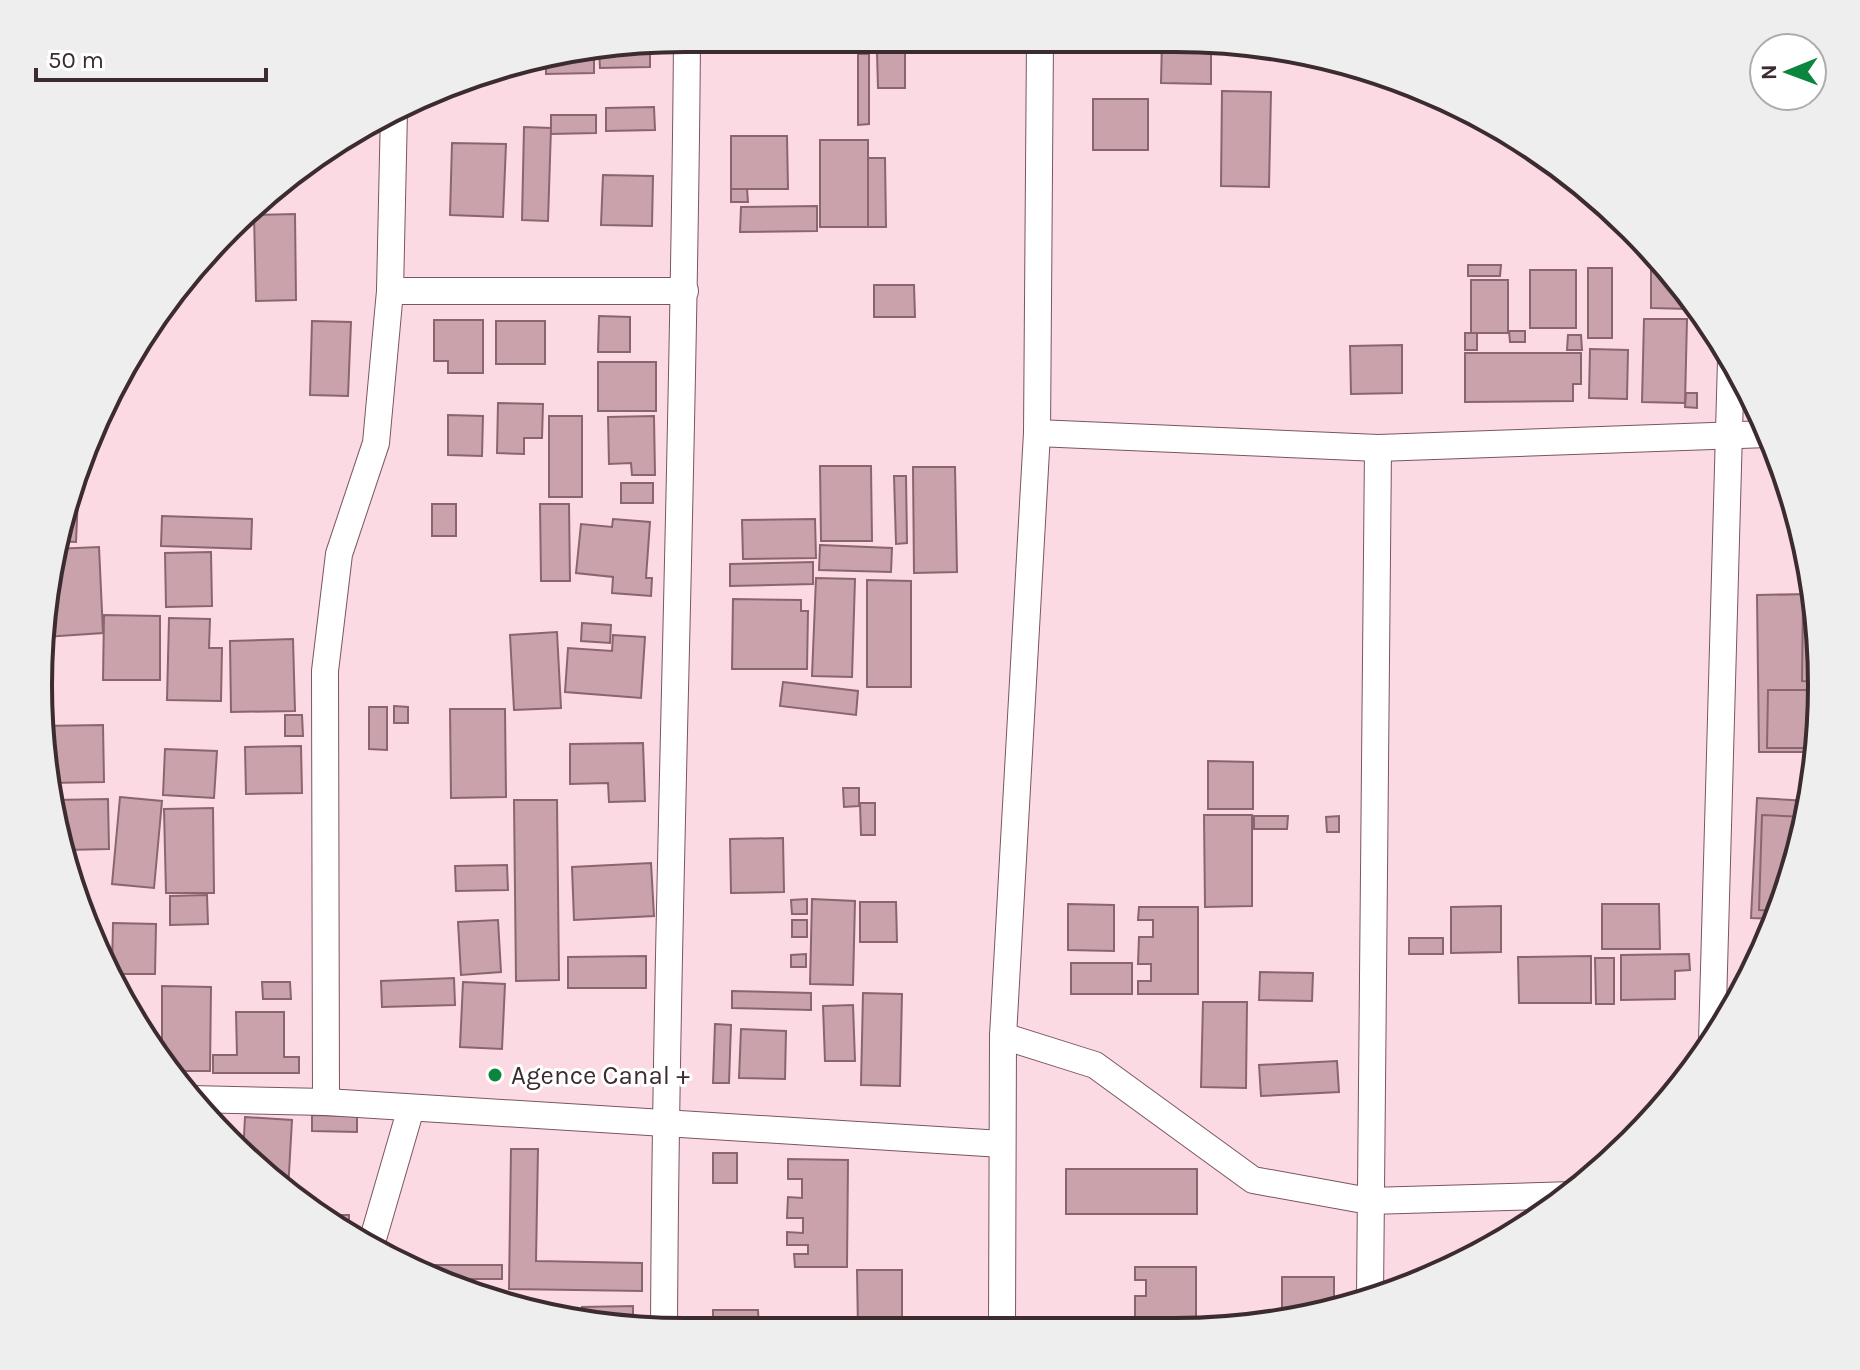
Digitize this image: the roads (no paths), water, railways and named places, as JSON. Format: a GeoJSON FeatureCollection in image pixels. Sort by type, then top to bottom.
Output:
{"type":"FeatureCollection","features":[{"type":"Feature","properties":{"kind":"street"},"geometry":{"type":"LineString","coordinates":[[664,1317],[665,1126],[685,291],[687,52]]}},
{"type":"Feature","properties":{"kind":"street"},"geometry":{"type":"LineString","coordinates":[[1002,1318],[1003,1036],[1037,433],[1040,52]]}},
{"type":"Feature","properties":{"kind":"street"},"geometry":{"type":"LineString","coordinates":[[326,1102],[325,671],[339,554],[376,443],[390,291],[394,123]]}},
{"type":"Feature","properties":{"kind":"street"},"geometry":{"type":"LineString","coordinates":[[390,291],[685,291]]}},
{"type":"Feature","properties":{"kind":"street"},"geometry":{"type":"LineString","coordinates":[[1713,1018],[1730,382]]}},
{"type":"Feature","properties":{"kind":"street"},"geometry":{"type":"LineString","coordinates":[[1037,433],[1378,448],[1756,434]]}},
{"type":"Feature","properties":{"kind":"street"},"geometry":{"type":"LineString","coordinates":[[1370,1286],[1378,448]]}},
{"type":"Feature","properties":{"kind":"street"},"geometry":{"type":"LineString","coordinates":[[1003,1036],[1095,1065],[1253,1180],[1369,1201],[1548,1196]]}},
{"type":"Feature","properties":{"kind":"street"},"geometry":{"type":"LineString","coordinates":[[207,1099],[326,1102],[665,1126],[1002,1144]]}},
{"type":"Feature","properties":{"kind":"street"},"geometry":{"type":"LineString","coordinates":[[374,1236],[411,1108]]}},
{"type":"Feature","properties":{"kind":"place","name":"Agence Canal +"},"geometry":{"type":"Point","coordinates":[495,1075]}}]}
